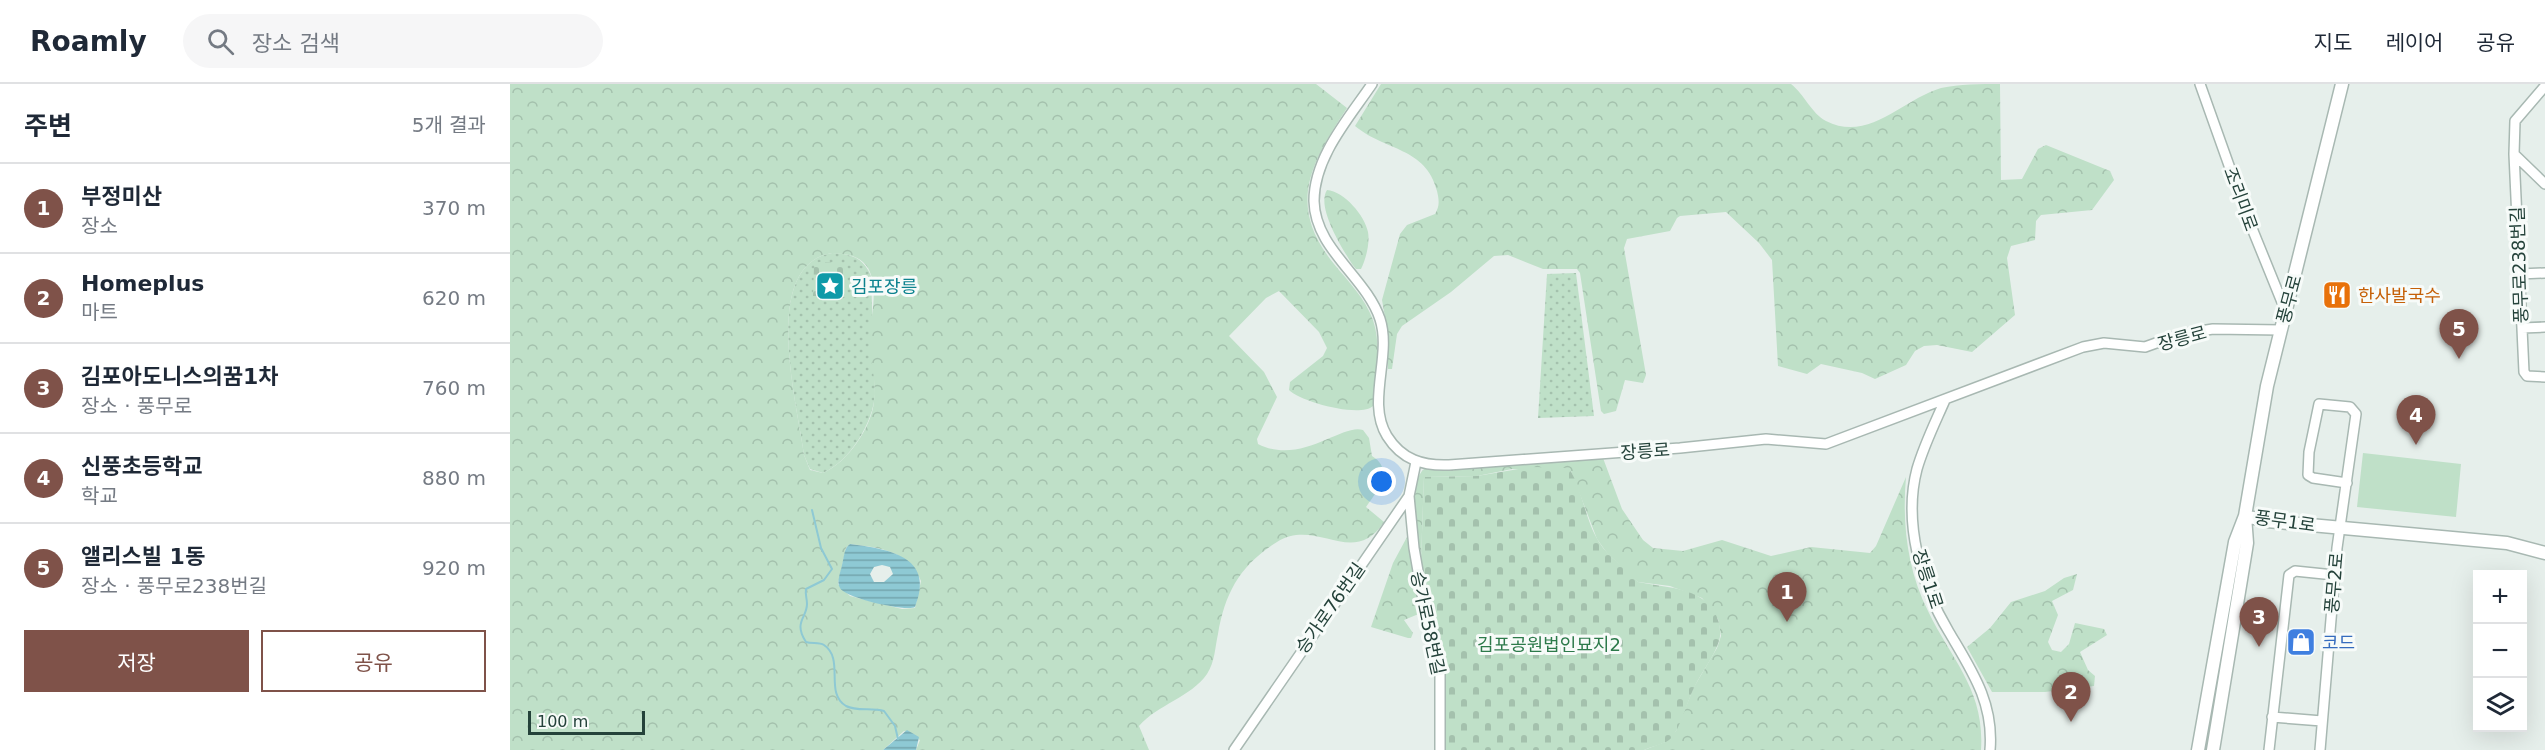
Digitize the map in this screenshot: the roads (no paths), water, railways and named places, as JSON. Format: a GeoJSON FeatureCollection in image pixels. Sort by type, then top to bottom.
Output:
{"type":"FeatureCollection","features":[{"type":"Feature","properties":{"kind":"street"},"geometry":{"type":"LineString","coordinates":[[1372,84],[1329,150],[1318,176],[1314,202],[1316,214],[1326,237],[1377,312],[1383,340],[1380,419],[1393,444],[1416,462]]}},
{"type":"Feature","properties":{"kind":"street","name":"조리미로"},"geometry":{"type":"LineString","coordinates":[[2200,84],[2247,216],[2286,312]]}},
{"type":"Feature","properties":{"kind":"street","name":"풍무로"},"geometry":{"type":"LineString","coordinates":[[2198,750],[2235,542],[2245,516],[2262,409],[2342,84]]}},
{"type":"Feature","properties":{"kind":"street","name":"풍무로238번길"},"geometry":{"type":"LineString","coordinates":[[2545,86],[2515,121],[2514,154],[2522,328],[2527,376],[2545,377]]}},
{"type":"Feature","properties":{"kind":"street"},"geometry":{"type":"LineString","coordinates":[[2514,154],[2545,184]]}},
{"type":"Feature","properties":{"kind":"street"},"geometry":{"type":"LineString","coordinates":[[2519,274],[2545,273]]}},
{"type":"Feature","properties":{"kind":"street"},"geometry":{"type":"LineString","coordinates":[[2522,328],[2545,327]]}},
{"type":"Feature","properties":{"kind":"street","name":"장릉로"},"geometry":{"type":"LineString","coordinates":[[1416,462],[1449,465],[1680,448],[1766,439],[1826,444],[1945,400],[2029,365],[2092,344],[2145,347],[2193,332],[2281,330]]}},
{"type":"Feature","properties":{"kind":"street","name":"장릉1로"},"geometry":{"type":"LineString","coordinates":[[1945,400],[1915,478],[1916,542],[1931,598],[1983,690],[1990,720],[1990,750]]}},
{"type":"Feature","properties":{"kind":"street","name":"풍무2로"},"geometry":{"type":"LineString","coordinates":[[2320,750],[2334,575],[2347,483],[2356,410],[2350,407],[2319,404],[2309,452],[2308,475],[2313,478],[2347,483]]}},
{"type":"Feature","properties":{"kind":"street","name":"승가로76번길"},"geometry":{"type":"LineString","coordinates":[[1234,750],[1409,496],[1416,462]]}},
{"type":"Feature","properties":{"kind":"street","name":"승가로58번길"},"geometry":{"type":"LineString","coordinates":[[1409,496],[1423,600],[1440,675],[1440,750]]}},
{"type":"Feature","properties":{"kind":"street","name":"풍무로"},"geometry":{"type":"LineString","coordinates":[[2213,750],[2247,543],[2245,516]]}},
{"type":"Feature","properties":{"kind":"street","name":"풍무1로"},"geometry":{"type":"LineString","coordinates":[[2245,516],[2340,526],[2482,536],[2545,551]]}},
{"type":"Feature","properties":{"kind":"street"},"geometry":{"type":"LineString","coordinates":[[2269,750],[2290,573],[2295,571],[2334,575]]}},
{"type":"Feature","properties":{"kind":"street"},"geometry":{"type":"LineString","coordinates":[[2272,717],[2322,721]]}},
{"type":"Feature","properties":{"kind":"water"},"geometry":{"type":"Polygon","coordinates":[[[850,544],[865,546],[893,553],[905,558],[914,566],[919,576],[920,590],[915,607],[900,608],[876,603],[844,592],[838,583],[850,544]],[[882,565],[874,567],[870,574],[874,582],[884,582],[893,574],[890,567],[882,565]]]}},
{"type":"Feature","properties":{"kind":"water"},"geometry":{"type":"Polygon","coordinates":[[[907,730],[919,737],[916,750],[883,750],[907,730]]]}},
{"type":"Feature","properties":{"kind":"waterway"},"geometry":{"type":"LineString","coordinates":[[812,510],[821,548],[832,569],[824,580],[806,589],[807,604],[801,625],[802,635],[806,642],[822,644],[830,651],[833,659],[836,693],[840,700],[850,708],[884,711],[895,726],[898,739]]}},
{"type":"Feature","properties":{"kind":"place","name":"김포장릉"},"geometry":{"type":"Point","coordinates":[830,286]}},
{"type":"Feature","properties":{"kind":"place","name":"한사발국수"},"geometry":{"type":"Point","coordinates":[2337,295]}},
{"type":"Feature","properties":{"kind":"place","name":"앨리스빌 1동"},"geometry":{"type":"Point","coordinates":[2459,359]}},
{"type":"Feature","properties":{"kind":"place","name":"신풍초등학교"},"geometry":{"type":"Point","coordinates":[2416,445]}},
{"type":"Feature","properties":{"kind":"place","name":"부정미산"},"geometry":{"type":"Point","coordinates":[1787,622]}},
{"type":"Feature","properties":{"kind":"place","name":"코드"},"geometry":{"type":"Point","coordinates":[2301,642]}},
{"type":"Feature","properties":{"kind":"place","name":"김포아도니스의꿈1차"},"geometry":{"type":"Point","coordinates":[2259,647]}},
{"type":"Feature","properties":{"kind":"place","name":"Homeplus"},"geometry":{"type":"Point","coordinates":[2071,722]}},
{"type":"Feature","properties":{"kind":"park label","name":"김포공원법인묘지2"},"geometry":{"type":"Point","coordinates":[1549,644]}}]}
